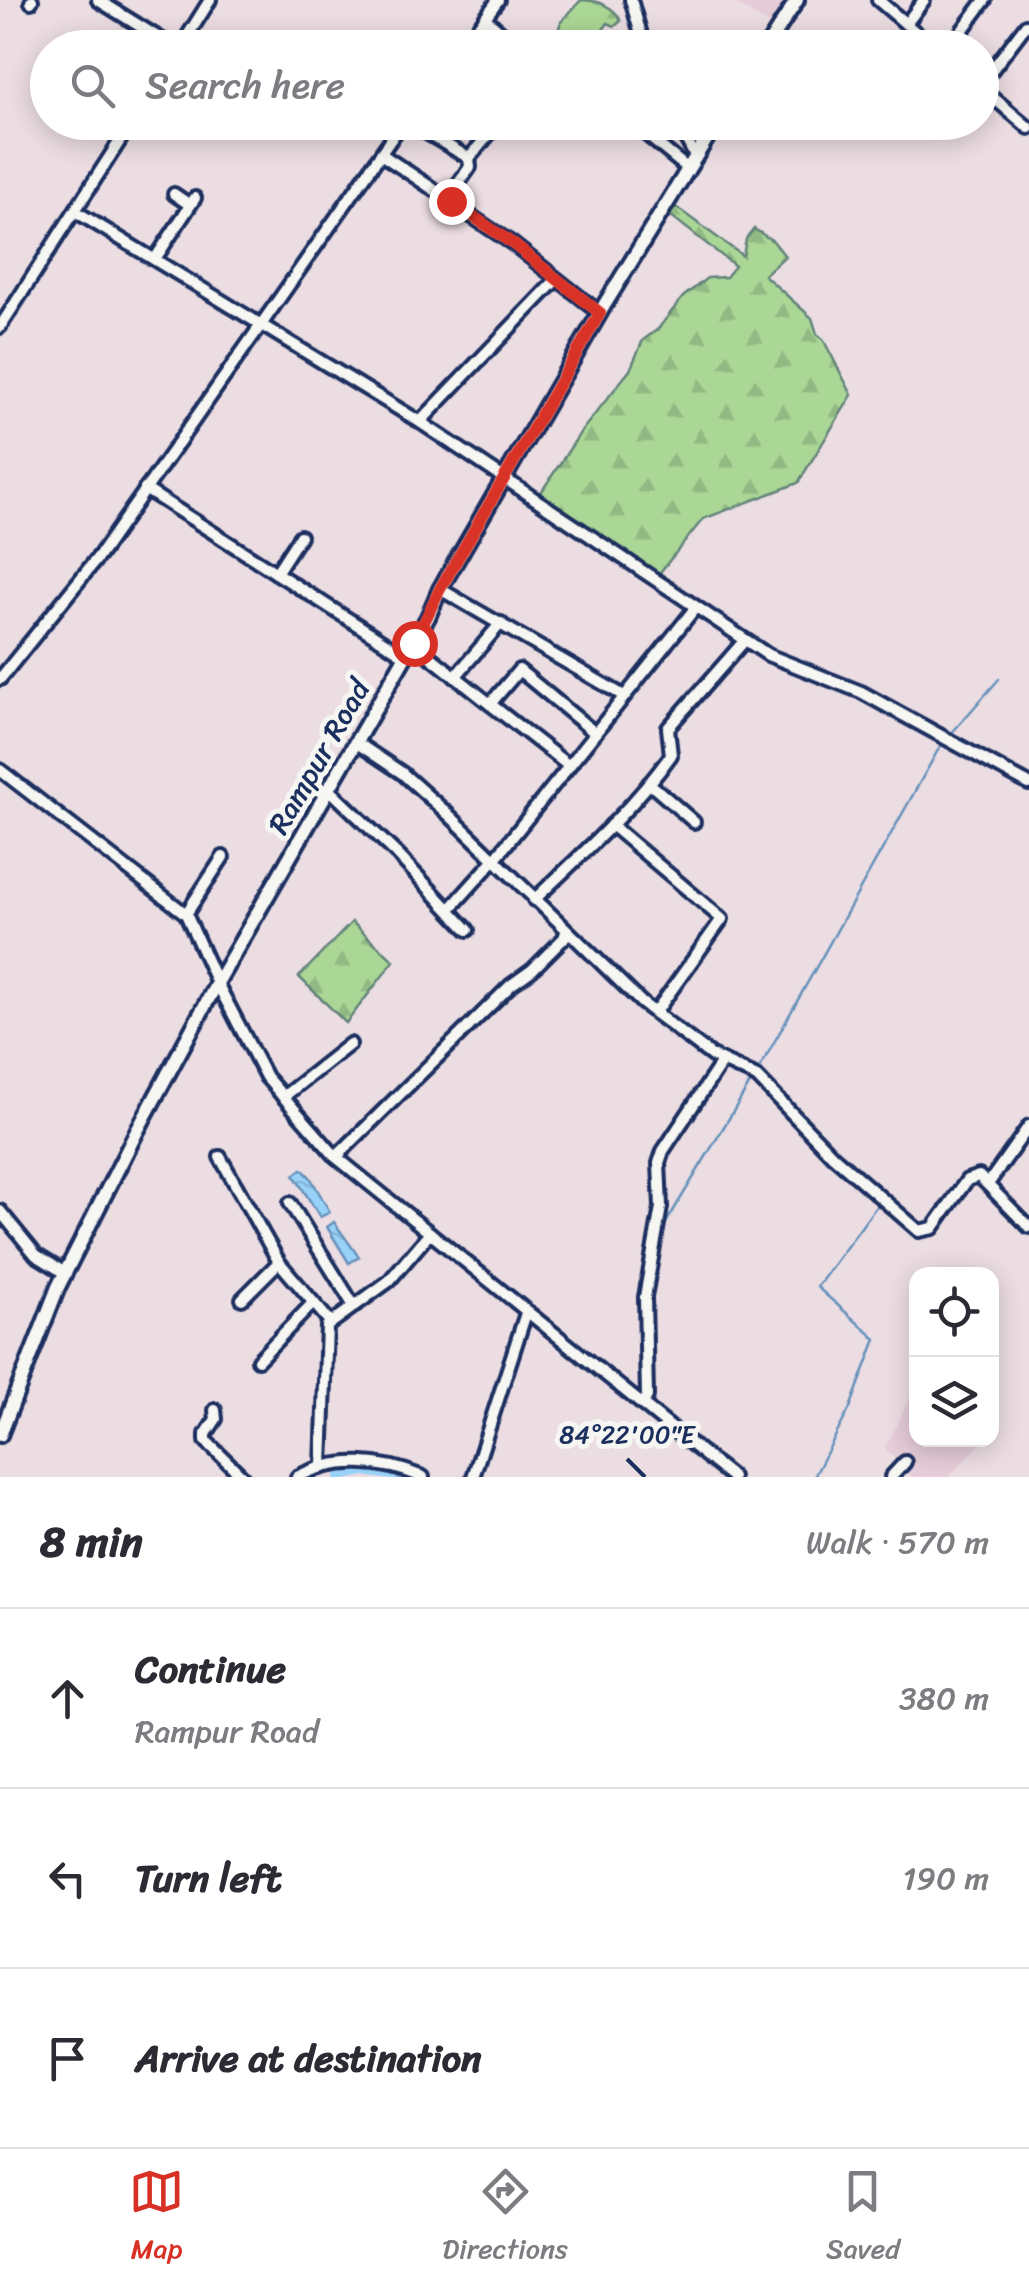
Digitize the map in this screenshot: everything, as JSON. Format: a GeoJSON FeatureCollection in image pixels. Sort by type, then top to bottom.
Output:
{"type":"FeatureCollection","features":[{"type":"Feature","properties":{"kind":"main road"},"geometry":{"type":"LineString","coordinates":[[778,30],[797,0]]}},
{"type":"Feature","properties":{"kind":"main road","name":"Rampur Road"},"geometry":{"type":"LineString","coordinates":[[0,1436],[65,1273],[217,983],[357,743],[440,589],[705,140]]}},
{"type":"Feature","properties":{"kind":"street"},"geometry":{"type":"LineString","coordinates":[[98,0],[148,30]]}},
{"type":"Feature","properties":{"kind":"street"},"geometry":{"type":"LineString","coordinates":[[631,0],[640,30]]}},
{"type":"Feature","properties":{"kind":"street"},"geometry":{"type":"LineString","coordinates":[[878,0],[913,30]]}},
{"type":"Feature","properties":{"kind":"street"},"geometry":{"type":"LineString","coordinates":[[906,24],[924,0]]}},
{"type":"Feature","properties":{"kind":"street"},"geometry":{"type":"LineString","coordinates":[[962,30],[985,0]]}},
{"type":"Feature","properties":{"kind":"street"},"geometry":{"type":"LineString","coordinates":[[189,30],[206,1]]}},
{"type":"Feature","properties":{"kind":"street"},"geometry":{"type":"LineString","coordinates":[[477,30],[496,2]]}},
{"type":"Feature","properties":{"kind":"street"},"geometry":{"type":"LineString","coordinates":[[485,18],[499,30]]}},
{"type":"Feature","properties":{"kind":"street"},"geometry":{"type":"LineString","coordinates":[[999,63],[1026,26]]}},
{"type":"Feature","properties":{"kind":"street"},"geometry":{"type":"LineString","coordinates":[[999,101],[1029,128]]}},
{"type":"Feature","properties":{"kind":"street"},"geometry":{"type":"LineString","coordinates":[[0,327],[120,140]]}},
{"type":"Feature","properties":{"kind":"street"},"geometry":{"type":"LineString","coordinates":[[0,679],[87,571],[391,140]]}},
{"type":"Feature","properties":{"kind":"street"},"geometry":{"type":"LineString","coordinates":[[438,140],[470,158]]}},
{"type":"Feature","properties":{"kind":"street"},"geometry":{"type":"LineString","coordinates":[[451,201],[451,194],[470,167],[470,158],[484,140]]}},
{"type":"Feature","properties":{"kind":"street"},"geometry":{"type":"LineString","coordinates":[[657,140],[691,162]]}},
{"type":"Feature","properties":{"kind":"street"},"geometry":{"type":"LineString","coordinates":[[684,140],[691,162]]}},
{"type":"Feature","properties":{"kind":"street"},"geometry":{"type":"LineString","coordinates":[[380,154],[513,244],[600,313]]}},
{"type":"Feature","properties":{"kind":"street"},"geometry":{"type":"LineString","coordinates":[[154,259],[192,202],[174,194]]}},
{"type":"Feature","properties":{"kind":"street"},"geometry":{"type":"LineString","coordinates":[[75,211],[420,422],[768,655],[861,692],[1029,784]]}},
{"type":"Feature","properties":{"kind":"street"},"geometry":{"type":"LineString","coordinates":[[420,422],[556,280]]}},
{"type":"Feature","properties":{"kind":"street"},"geometry":{"type":"LineString","coordinates":[[145,490],[276,573],[455,677],[569,766]]}},
{"type":"Feature","properties":{"kind":"street"},"geometry":{"type":"LineString","coordinates":[[276,573],[300,536]]}},
{"type":"Feature","properties":{"kind":"street"},"geometry":{"type":"LineString","coordinates":[[440,589],[624,696]]}},
{"type":"Feature","properties":{"kind":"street"},"geometry":{"type":"LineString","coordinates":[[450,908],[494,860],[696,607]]}},
{"type":"Feature","properties":{"kind":"street"},"geometry":{"type":"LineString","coordinates":[[455,677],[501,623]]}},
{"type":"Feature","properties":{"kind":"street"},"geometry":{"type":"LineString","coordinates":[[534,900],[611,825],[671,755],[667,734],[674,718],[745,640]]}},
{"type":"Feature","properties":{"kind":"street"},"geometry":{"type":"LineString","coordinates":[[490,704],[518,670],[595,733]]}},
{"type":"Feature","properties":{"kind":"street"},"geometry":{"type":"LineString","coordinates":[[357,743],[402,772],[655,1014],[722,1062],[757,1077],[833,1156],[920,1232],[933,1228],[968,1180],[979,1176],[1029,1227]]}},
{"type":"Feature","properties":{"kind":"street"},"geometry":{"type":"LineString","coordinates":[[0,770],[186,914],[266,1077],[336,1157],[732,1477]]}},
{"type":"Feature","properties":{"kind":"street"},"geometry":{"type":"LineString","coordinates":[[649,782],[694,822]]}},
{"type":"Feature","properties":{"kind":"street"},"geometry":{"type":"LineString","coordinates":[[329,789],[468,930]]}},
{"type":"Feature","properties":{"kind":"street"},"geometry":{"type":"LineString","coordinates":[[611,825],[722,919],[655,1014]]}},
{"type":"Feature","properties":{"kind":"street"},"geometry":{"type":"LineString","coordinates":[[186,914],[224,857]]}},
{"type":"Feature","properties":{"kind":"street"},"geometry":{"type":"LineString","coordinates":[[336,1157],[511,985],[532,970],[566,932]]}},
{"type":"Feature","properties":{"kind":"street"},"geometry":{"type":"LineString","coordinates":[[283,1097],[350,1044]]}},
{"type":"Feature","properties":{"kind":"street"},"geometry":{"type":"LineString","coordinates":[[643,1403],[644,1296],[661,1207],[659,1163],[722,1062]]}},
{"type":"Feature","properties":{"kind":"street"},"geometry":{"type":"LineString","coordinates":[[988,1184],[1029,1126]]}},
{"type":"Feature","properties":{"kind":"street"},"geometry":{"type":"LineString","coordinates":[[220,1157],[279,1262],[331,1323]]}},
{"type":"Feature","properties":{"kind":"street"},"geometry":{"type":"LineString","coordinates":[[290,1203],[354,1306]]}},
{"type":"Feature","properties":{"kind":"street"},"geometry":{"type":"LineString","coordinates":[[0,1211],[36,1255],[65,1273]]}},
{"type":"Feature","properties":{"kind":"street"},"geometry":{"type":"LineString","coordinates":[[322,1466],[327,1326],[389,1281],[430,1233]]}},
{"type":"Feature","properties":{"kind":"street"},"geometry":{"type":"LineString","coordinates":[[242,1300],[279,1262]]}},
{"type":"Feature","properties":{"kind":"street"},"geometry":{"type":"LineString","coordinates":[[258,1360],[312,1304]]}},
{"type":"Feature","properties":{"kind":"street"},"geometry":{"type":"LineString","coordinates":[[473,1477],[526,1312]]}},
{"type":"Feature","properties":{"kind":"street"},"geometry":{"type":"LineString","coordinates":[[215,1410],[216,1419],[206,1441],[243,1477]]}},
{"type":"Feature","properties":{"kind":"street"},"geometry":{"type":"LineString","coordinates":[[297,1477],[322,1466],[376,1462],[423,1477]]}},
{"type":"Feature","properties":{"kind":"street"},"geometry":{"type":"LineString","coordinates":[[892,1477],[906,1462]]}},
{"type":"Feature","properties":{"kind":"shaded area"},"geometry":{"type":"Polygon","coordinates":[[[729,0],[792,0],[774,27],[729,0]]]}},
{"type":"Feature","properties":{"kind":"shaded area"},"geometry":{"type":"Polygon","coordinates":[[[909,1400],[909,1447],[978,1447],[948,1477],[912,1477],[885,1448],[909,1400]]]}},
{"type":"Feature","properties":{"kind":"green space"},"geometry":{"type":"Polygon","coordinates":[[[581,0],[604,5],[621,21],[615,26],[608,23],[603,30],[558,30],[581,0]]]}},
{"type":"Feature","properties":{"kind":"green space"},"geometry":{"type":"Polygon","coordinates":[[[673,205],[743,256],[746,239],[754,229],[773,241],[785,256],[764,275],[812,318],[852,395],[798,483],[703,519],[657,576],[538,497],[580,433],[630,370],[643,340],[658,329],[683,297],[707,278],[726,277],[735,266],[666,212],[673,205]]]}},
{"type":"Feature","properties":{"kind":"green space"},"geometry":{"type":"Polygon","coordinates":[[[352,922],[394,961],[346,1023],[299,977],[352,922]]]}},
{"type":"Feature","properties":{"kind":"water"},"geometry":{"type":"Polygon","coordinates":[[[302,1169],[330,1212],[320,1217],[294,1175],[302,1169]]]}},
{"type":"Feature","properties":{"kind":"water"},"geometry":{"type":"Polygon","coordinates":[[[334,1222],[359,1257],[349,1263],[327,1227],[334,1222]]]}},
{"type":"Feature","properties":{"kind":"waterway"},"geometry":{"type":"LineString","coordinates":[[950,735],[999,679]]}},
{"type":"Feature","properties":{"kind":"waterway"},"geometry":{"type":"LineString","coordinates":[[758,1071],[942,743]]}},
{"type":"Feature","properties":{"kind":"waterway"},"geometry":{"type":"LineString","coordinates":[[660,1233],[752,1080]]}},
{"type":"Feature","properties":{"kind":"waterway"},"geometry":{"type":"LineString","coordinates":[[814,1477],[850,1408],[876,1339],[817,1287],[878,1204]]}},
{"type":"Feature","properties":{"kind":"waterway"},"geometry":{"type":"LineString","coordinates":[[339,1477],[364,1472],[399,1477]]}},
{"type":"Feature","properties":{"kind":"route"},"geometry":{"type":"LineString","coordinates":[[414,643],[440,589],[600,313],[451,201]]}}]}
